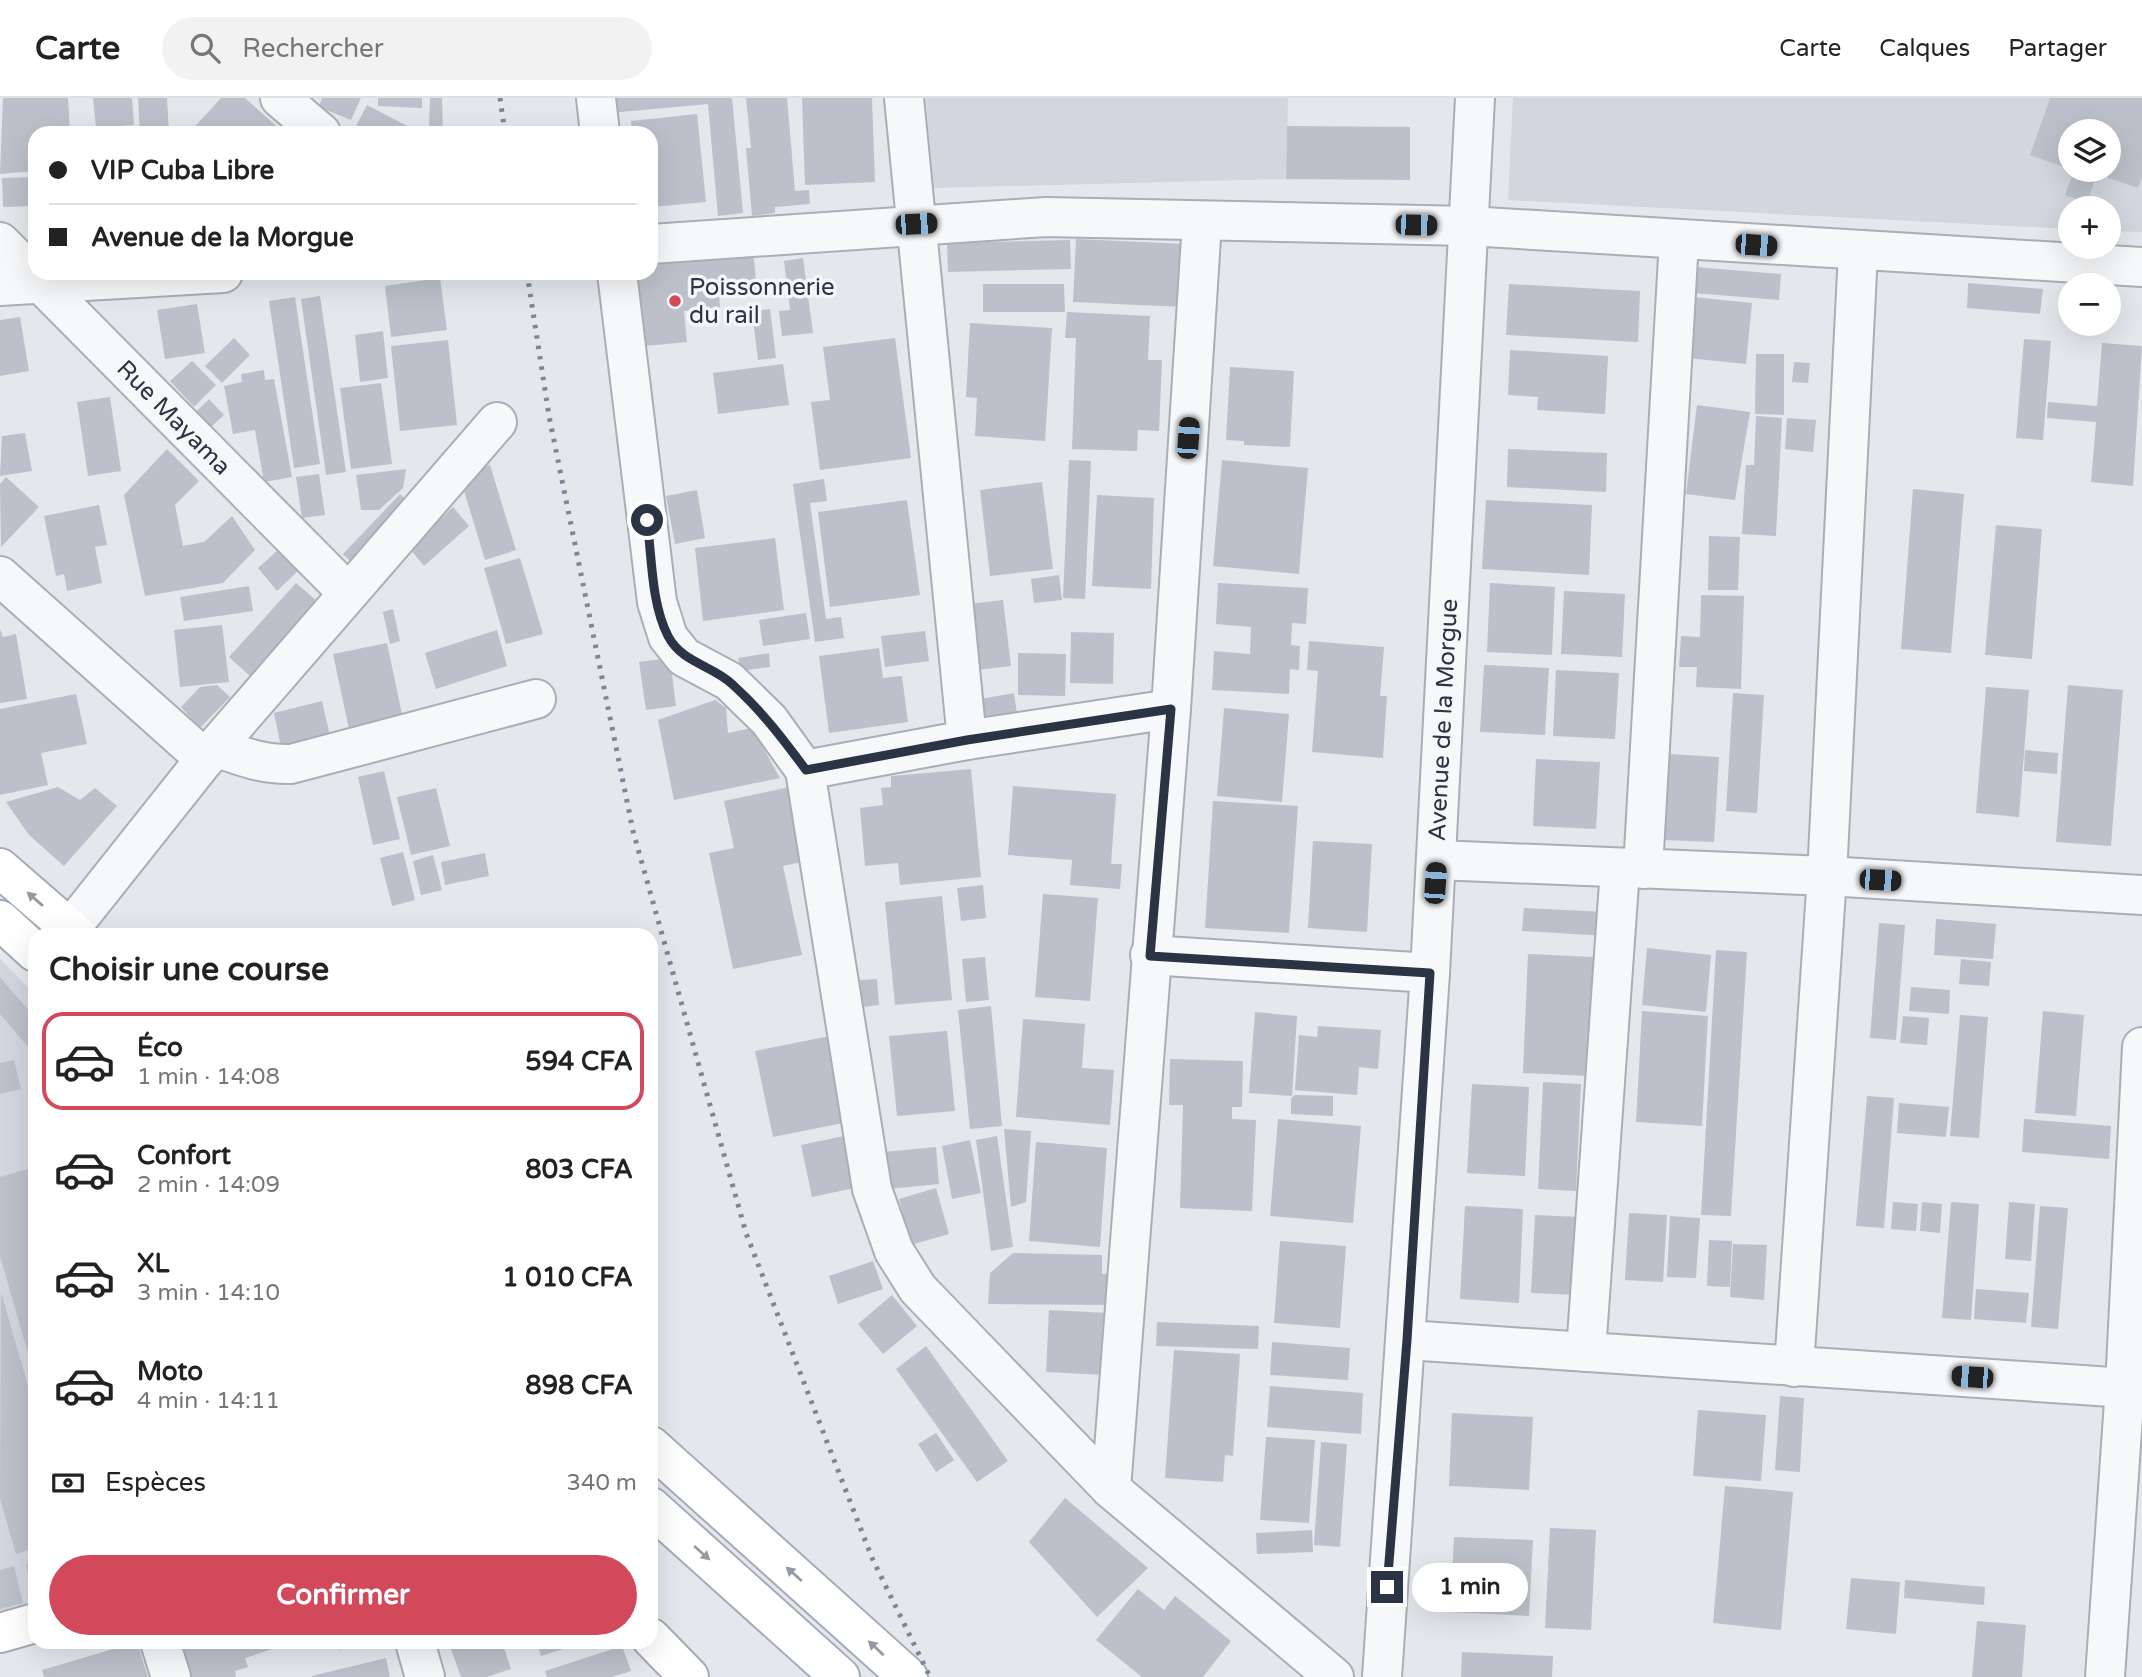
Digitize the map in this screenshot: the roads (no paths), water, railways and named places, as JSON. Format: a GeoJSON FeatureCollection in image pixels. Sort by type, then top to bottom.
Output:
{"type":"FeatureCollection","features":[{"type":"Feature","properties":{"kind":"main road"},"geometry":{"type":"LineString","coordinates":[[0,868],[66,928]]}},
{"type":"Feature","properties":{"kind":"main road"},"geometry":{"type":"LineString","coordinates":[[0,920],[28,946]]}},
{"type":"Feature","properties":{"kind":"main road"},"geometry":{"type":"LineString","coordinates":[[658,1452],[908,1677]]}},
{"type":"Feature","properties":{"kind":"main road"},"geometry":{"type":"LineString","coordinates":[[658,1513],[833,1671]]}},
{"type":"Feature","properties":{"kind":"main road"},"geometry":{"type":"LineString","coordinates":[[0,1633],[28,1625]]}},
{"type":"Feature","properties":{"kind":"main road"},"geometry":{"type":"LineString","coordinates":[[658,1645],[688,1677]]}},
{"type":"Feature","properties":{"kind":"street"},"geometry":{"type":"LineString","coordinates":[[280,98],[313,126]]}},
{"type":"Feature","properties":{"kind":"street"},"geometry":{"type":"LineString","coordinates":[[596,98],[599,126]]}},
{"type":"Feature","properties":{"kind":"street"},"geometry":{"type":"LineString","coordinates":[[904,98],[967,740]]}},
{"type":"Feature","properties":{"kind":"street","name":"Avenue de la Morgue"},"geometry":{"type":"LineString","coordinates":[[1382,1677],[1407,1340],[1437,860],[1475,98]]}},
{"type":"Feature","properties":{"kind":"street"},"geometry":{"type":"LineString","coordinates":[[658,243],[916,224],[1046,218],[1469,226],[1858,252],[2142,267]]}},
{"type":"Feature","properties":{"kind":"street"},"geometry":{"type":"LineString","coordinates":[[1111,1489],[1171,709],[1202,222]]}},
{"type":"Feature","properties":{"kind":"street"},"geometry":{"type":"LineString","coordinates":[[1586,1352],[1631,869],[1679,240]]}},
{"type":"Feature","properties":{"kind":"street","name":"Rue Mayama"},"geometry":{"type":"LineString","coordinates":[[0,242],[28,271]]}},
{"type":"Feature","properties":{"kind":"street"},"geometry":{"type":"LineString","coordinates":[[1794,1367],[1827,876],[1858,252]]}},
{"type":"Feature","properties":{"kind":"street","name":"Rue Mayama"},"geometry":{"type":"LineString","coordinates":[[36,280],[348,593]]}},
{"type":"Feature","properties":{"kind":"street"},"geometry":{"type":"LineString","coordinates":[[0,286],[107,280]]}},
{"type":"Feature","properties":{"kind":"street"},"geometry":{"type":"LineString","coordinates":[[618,280],[657,602],[668,637],[684,657],[729,681],[769,720],[806,770],[872,1189],[894,1251],[918,1289],[1111,1489],[1334,1677]]}},
{"type":"Feature","properties":{"kind":"street"},"geometry":{"type":"LineString","coordinates":[[75,928],[210,753],[497,422]]}},
{"type":"Feature","properties":{"kind":"street"},"geometry":{"type":"LineString","coordinates":[[0,576],[210,753],[272,765],[291,764],[536,699]]}},
{"type":"Feature","properties":{"kind":"street"},"geometry":{"type":"LineString","coordinates":[[806,770],[967,740],[1171,709]]}},
{"type":"Feature","properties":{"kind":"street"},"geometry":{"type":"LineString","coordinates":[[1437,860],[1827,876],[2142,895]]}},
{"type":"Feature","properties":{"kind":"street"},"geometry":{"type":"LineString","coordinates":[[1150,956],[1430,973]]}},
{"type":"Feature","properties":{"kind":"street"},"geometry":{"type":"LineString","coordinates":[[2105,1677],[2134,1388],[2142,1047]]}},
{"type":"Feature","properties":{"kind":"street"},"geometry":{"type":"LineString","coordinates":[[1407,1340],[2134,1388]]}},
{"type":"Feature","properties":{"kind":"street"},"geometry":{"type":"LineString","coordinates":[[162,1649],[171,1677]]}},
{"type":"Feature","properties":{"kind":"street"},"geometry":{"type":"LineString","coordinates":[[417,1649],[425,1677]]}},
{"type":"Feature","properties":{"kind":"railway"},"geometry":{"type":"LineString","coordinates":[[500,98],[504,126]]}},
{"type":"Feature","properties":{"kind":"railway"},"geometry":{"type":"LineString","coordinates":[[528,280],[549,416],[633,831],[746,1233],[872,1558],[930,1677]]}},
{"type":"Feature","properties":{"kind":"place","name":"Poissonnerie du rail"},"geometry":{"type":"Point","coordinates":[675,301]}}]}
